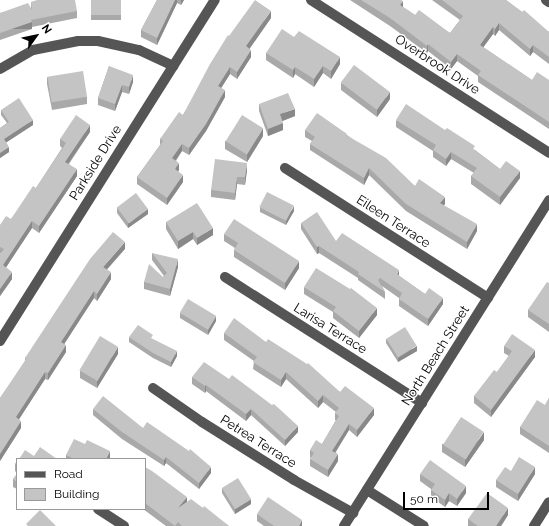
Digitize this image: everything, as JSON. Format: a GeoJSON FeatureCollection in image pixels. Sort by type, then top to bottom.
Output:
{"type":"FeatureCollection","features":[{"type":"Feature","properties":{"kind":"street","name":"Parkside Drive"},"geometry":{"type":"LineString","coordinates":[[0,341],[215,0]]}},
{"type":"Feature","properties":{"kind":"street","name":"Overbrook Drive"},"geometry":{"type":"LineString","coordinates":[[311,0],[549,152]]}},
{"type":"Feature","properties":{"kind":"street"},"geometry":{"type":"LineString","coordinates":[[0,69],[33,50],[78,41],[98,41],[139,50],[173,66]]}},
{"type":"Feature","properties":{"kind":"street","name":"Eileen Terrace"},"geometry":{"type":"LineString","coordinates":[[285,168],[488,298]]}},
{"type":"Feature","properties":{"kind":"street","name":"North Beach Street"},"geometry":{"type":"LineString","coordinates":[[344,526],[549,200]]}},
{"type":"Feature","properties":{"kind":"street","name":"Larisa Terrace"},"geometry":{"type":"LineString","coordinates":[[225,277],[422,402]]}},
{"type":"Feature","properties":{"kind":"street","name":"Petrea Terrace"},"geometry":{"type":"LineString","coordinates":[[153,388],[202,422],[294,480],[353,513]]}},
{"type":"Feature","properties":{"kind":"street"},"geometry":{"type":"LineString","coordinates":[[367,490],[424,526]]}},
{"type":"Feature","properties":{"kind":"street"},"geometry":{"type":"LineString","coordinates":[[534,526],[549,502]]}},
{"type":"Feature","properties":{"kind":"street"},"geometry":{"type":"LineString","coordinates":[[100,510],[124,526]]}},
{"type":"Feature","properties":{"kind":"building"},"geometry":{"type":"Polygon","coordinates":[[[37,0],[75,0],[77,11],[31,20],[32,22],[0,33],[0,13],[28,3],[32,10],[31,2],[37,0]]]}},
{"type":"Feature","properties":{"kind":"building"},"geometry":{"type":"Polygon","coordinates":[[[91,0],[121,0],[121,15],[91,15],[91,0]]]}},
{"type":"Feature","properties":{"kind":"building"},"geometry":{"type":"Polygon","coordinates":[[[157,0],[175,0],[157,38],[141,30],[157,0]]]}},
{"type":"Feature","properties":{"kind":"building"},"geometry":{"type":"Polygon","coordinates":[[[255,0],[271,11],[246,46],[251,50],[237,72],[230,67],[218,86],[225,90],[206,124],[189,148],[182,144],[172,158],[179,163],[175,169],[183,175],[167,198],[137,177],[163,141],[160,139],[179,112],[183,115],[210,64],[228,35],[229,36],[255,0]]]}},
{"type":"Feature","properties":{"kind":"building"},"geometry":{"type":"Polygon","coordinates":[[[361,0],[401,0],[403,1],[400,5],[415,15],[419,10],[450,33],[463,16],[442,0],[506,0],[522,12],[524,10],[549,32],[549,57],[533,45],[530,49],[499,23],[495,29],[493,27],[480,45],[532,80],[537,72],[549,80],[549,122],[478,75],[481,71],[457,54],[451,62],[428,44],[427,46],[390,18],[361,0]]]}},
{"type":"Feature","properties":{"kind":"building"},"geometry":{"type":"Polygon","coordinates":[[[282,29],[294,37],[299,31],[340,57],[331,71],[323,66],[314,79],[295,67],[293,70],[266,53],[282,29]]]}},
{"type":"Feature","properties":{"kind":"building"},"geometry":{"type":"Polygon","coordinates":[[[354,65],[390,92],[377,110],[341,83],[354,65]]]}},
{"type":"Feature","properties":{"kind":"building"},"geometry":{"type":"Polygon","coordinates":[[[109,66],[133,75],[129,87],[122,85],[115,104],[98,98],[109,66]]]}},
{"type":"Feature","properties":{"kind":"building"},"geometry":{"type":"Polygon","coordinates":[[[83,71],[87,97],[52,102],[47,77],[83,71]]]}},
{"type":"Feature","properties":{"kind":"building"},"geometry":{"type":"Polygon","coordinates":[[[288,93],[295,109],[280,114],[283,123],[268,129],[259,104],[288,93]]]}},
{"type":"Feature","properties":{"kind":"building"},"geometry":{"type":"Polygon","coordinates":[[[19,98],[33,120],[4,139],[9,147],[0,153],[0,128],[9,122],[1,110],[19,98]]]}},
{"type":"Feature","properties":{"kind":"building"},"geometry":{"type":"Polygon","coordinates":[[[406,104],[445,130],[447,128],[475,146],[473,149],[500,169],[506,161],[520,171],[500,197],[471,176],[477,168],[451,152],[446,159],[433,150],[436,145],[396,120],[406,104]]]}},
{"type":"Feature","properties":{"kind":"building"},"geometry":{"type":"Polygon","coordinates":[[[317,113],[347,134],[346,135],[386,158],[415,186],[419,179],[445,197],[440,203],[477,224],[467,242],[406,204],[369,168],[364,178],[310,144],[315,137],[305,130],[317,113]]]}},
{"type":"Feature","properties":{"kind":"building"},"geometry":{"type":"Polygon","coordinates":[[[76,115],[90,125],[65,162],[77,169],[39,226],[32,221],[3,265],[12,272],[0,289],[0,254],[4,249],[0,247],[0,225],[6,216],[11,219],[33,186],[36,188],[66,143],[60,139],[76,115]]]}},
{"type":"Feature","properties":{"kind":"building"},"geometry":{"type":"Polygon","coordinates":[[[242,115],[263,128],[247,155],[226,141],[242,115]]]}},
{"type":"Feature","properties":{"kind":"building"},"geometry":{"type":"Polygon","coordinates":[[[215,159],[247,163],[245,177],[237,177],[235,193],[211,190],[215,159]]]}},
{"type":"Feature","properties":{"kind":"building"},"geometry":{"type":"Polygon","coordinates":[[[267,192],[294,206],[286,221],[259,207],[267,192]]]}},
{"type":"Feature","properties":{"kind":"building"},"geometry":{"type":"Polygon","coordinates":[[[136,193],[148,209],[129,223],[117,207],[136,193]]]}},
{"type":"Feature","properties":{"kind":"building"},"geometry":{"type":"Polygon","coordinates":[[[197,203],[213,228],[197,238],[193,232],[178,241],[166,222],[197,203]]]}},
{"type":"Feature","properties":{"kind":"building"},"geometry":{"type":"Polygon","coordinates":[[[317,212],[336,241],[342,233],[399,270],[397,274],[425,294],[429,288],[443,298],[428,319],[399,299],[402,293],[380,278],[378,280],[385,292],[358,274],[359,272],[319,246],[317,247],[301,223],[317,212]]]}},
{"type":"Feature","properties":{"kind":"building"},"geometry":{"type":"Polygon","coordinates":[[[234,219],[299,261],[285,283],[234,250],[238,243],[224,234],[234,219]]]}},
{"type":"Feature","properties":{"kind":"building"},"geometry":{"type":"Polygon","coordinates":[[[113,232],[125,242],[103,267],[111,272],[97,294],[94,291],[61,342],[66,345],[48,373],[45,372],[16,417],[21,421],[0,454],[0,398],[90,259],[113,232]]]}},
{"type":"Feature","properties":{"kind":"building"},"geometry":{"type":"Polygon","coordinates":[[[152,253],[178,259],[170,289],[144,282],[149,264],[163,277],[167,273],[152,253]]]}},
{"type":"Feature","properties":{"kind":"building"},"geometry":{"type":"Polygon","coordinates":[[[316,268],[350,289],[351,288],[377,308],[359,331],[333,311],[336,307],[304,287],[316,268]]]}},
{"type":"Feature","properties":{"kind":"building"},"geometry":{"type":"Polygon","coordinates":[[[547,282],[549,283],[549,324],[528,310],[547,282]]]}},
{"type":"Feature","properties":{"kind":"building"},"geometry":{"type":"Polygon","coordinates":[[[188,299],[216,316],[208,330],[180,313],[188,299]]]}},
{"type":"Feature","properties":{"kind":"building"},"geometry":{"type":"Polygon","coordinates":[[[234,318],[266,342],[268,339],[307,364],[308,363],[340,392],[345,386],[374,408],[357,430],[349,424],[332,451],[338,454],[328,470],[310,459],[314,453],[310,450],[316,440],[322,444],[339,416],[335,413],[339,408],[323,395],[318,401],[286,372],[281,380],[253,362],[257,357],[224,333],[234,318]]]}},
{"type":"Feature","properties":{"kind":"building"},"geometry":{"type":"Polygon","coordinates":[[[138,325],[153,335],[151,338],[177,351],[171,362],[153,353],[129,337],[138,325]]]}},
{"type":"Feature","properties":{"kind":"building"},"geometry":{"type":"Polygon","coordinates":[[[405,327],[417,346],[398,357],[386,339],[405,327]]]}},
{"type":"Feature","properties":{"kind":"building"},"geometry":{"type":"Polygon","coordinates":[[[512,334],[535,350],[491,410],[474,396],[494,370],[497,372],[512,351],[504,346],[512,334]]]}},
{"type":"Feature","properties":{"kind":"building"},"geometry":{"type":"Polygon","coordinates":[[[100,336],[118,347],[97,381],[79,370],[100,336]]]}},
{"type":"Feature","properties":{"kind":"building"},"geometry":{"type":"Polygon","coordinates":[[[204,362],[229,379],[232,375],[272,405],[274,404],[298,426],[285,440],[251,409],[246,414],[206,385],[205,386],[192,377],[204,362]]]}},
{"type":"Feature","properties":{"kind":"building"},"geometry":{"type":"Polygon","coordinates":[[[103,396],[143,428],[147,422],[189,451],[190,449],[211,467],[199,483],[166,457],[164,460],[122,432],[93,409],[103,396]]]}},
{"type":"Feature","properties":{"kind":"building"},"geometry":{"type":"Polygon","coordinates":[[[549,398],[549,446],[520,427],[537,400],[545,405],[549,398]]]}},
{"type":"Feature","properties":{"kind":"building"},"geometry":{"type":"Polygon","coordinates":[[[461,417],[484,432],[466,459],[443,445],[461,417]]]}},
{"type":"Feature","properties":{"kind":"building"},"geometry":{"type":"Polygon","coordinates":[[[74,439],[85,444],[87,440],[110,451],[106,458],[72,458],[66,455],[74,439]]]}},
{"type":"Feature","properties":{"kind":"building"},"geometry":{"type":"Polygon","coordinates":[[[40,447],[56,458],[20,458],[25,450],[34,456],[40,447]]]}},
{"type":"Feature","properties":{"kind":"building"},"geometry":{"type":"Polygon","coordinates":[[[519,457],[535,467],[518,494],[496,480],[505,467],[511,471],[519,457]]]}},
{"type":"Feature","properties":{"kind":"building"},"geometry":{"type":"Polygon","coordinates":[[[430,460],[466,486],[457,499],[449,493],[445,500],[431,490],[435,484],[420,474],[430,460]]]}},
{"type":"Feature","properties":{"kind":"building"},"geometry":{"type":"Polygon","coordinates":[[[146,468],[187,497],[178,508],[191,499],[203,508],[204,506],[229,526],[182,526],[178,522],[175,526],[146,504],[146,468]]]}},
{"type":"Feature","properties":{"kind":"building"},"geometry":{"type":"Polygon","coordinates":[[[238,478],[251,499],[235,509],[222,488],[238,478]]]}},
{"type":"Feature","properties":{"kind":"building"},"geometry":{"type":"Polygon","coordinates":[[[487,493],[508,508],[496,526],[478,526],[468,519],[487,493]]]}},
{"type":"Feature","properties":{"kind":"building"},"geometry":{"type":"Polygon","coordinates":[[[268,497],[302,520],[299,526],[274,526],[257,514],[268,497]]]}},
{"type":"Feature","properties":{"kind":"building"},"geometry":{"type":"Polygon","coordinates":[[[40,510],[56,526],[28,526],[26,524],[40,510]]]}}]}
